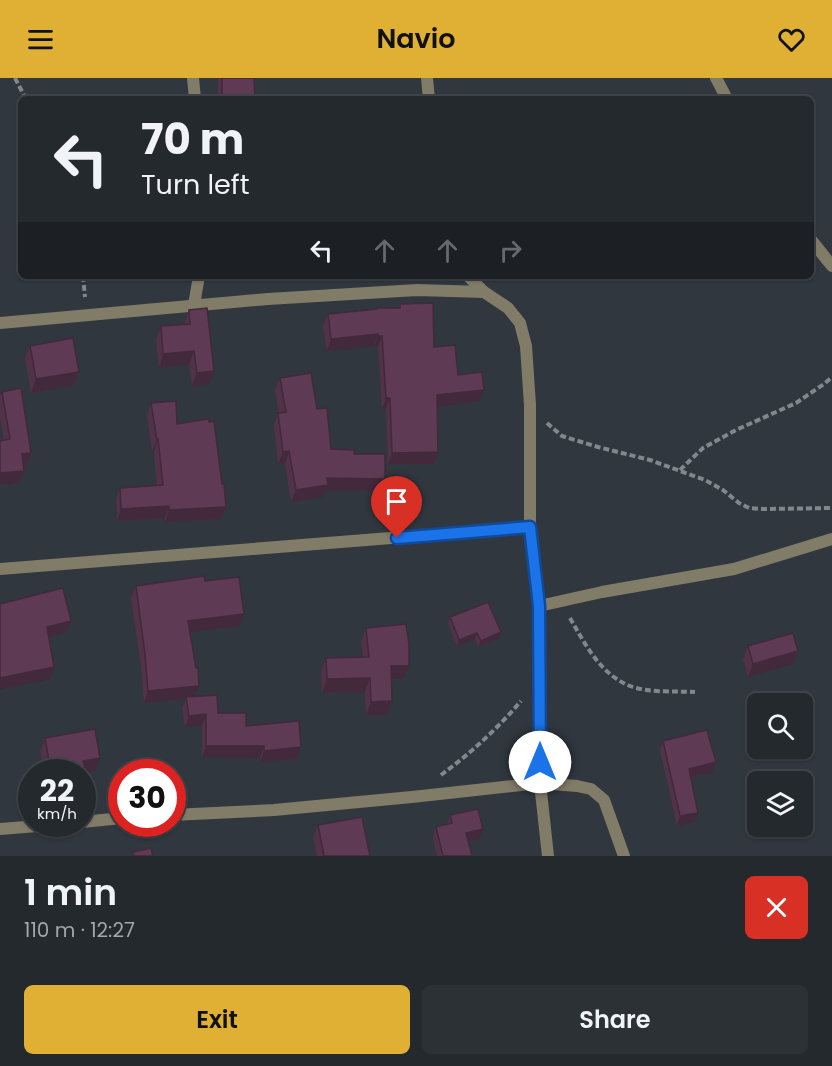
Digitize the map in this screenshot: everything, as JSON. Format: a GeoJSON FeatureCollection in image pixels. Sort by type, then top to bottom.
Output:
{"type":"FeatureCollection","features":[{"type":"Feature","properties":{"kind":"street"},"geometry":{"type":"LineString","coordinates":[[193,78],[195,96]]}},
{"type":"Feature","properties":{"kind":"street"},"geometry":{"type":"LineString","coordinates":[[428,78],[429,96]]}},
{"type":"Feature","properties":{"kind":"street"},"geometry":{"type":"LineString","coordinates":[[716,78],[725,96]]}},
{"type":"Feature","properties":{"kind":"street"},"geometry":{"type":"LineString","coordinates":[[814,244],[832,266]]}},
{"type":"Feature","properties":{"kind":"street"},"geometry":{"type":"LineString","coordinates":[[194,305],[198,279]]}},
{"type":"Feature","properties":{"kind":"street"},"geometry":{"type":"LineString","coordinates":[[471,279],[484,292],[508,308],[519,323],[526,346],[530,405],[530,527],[539,606],[540,783],[548,856]]}},
{"type":"Feature","properties":{"kind":"street"},"geometry":{"type":"LineString","coordinates":[[0,323],[194,305],[417,290],[484,292]]}},
{"type":"Feature","properties":{"kind":"street"},"geometry":{"type":"LineString","coordinates":[[0,569],[530,527]]}},
{"type":"Feature","properties":{"kind":"street"},"geometry":{"type":"LineString","coordinates":[[539,606],[602,592],[734,569],[832,539]]}},
{"type":"Feature","properties":{"kind":"street"},"geometry":{"type":"LineString","coordinates":[[186,814],[274,810],[540,783],[577,786],[591,789],[604,800],[624,856]]}},
{"type":"Feature","properties":{"kind":"street"},"geometry":{"type":"LineString","coordinates":[[0,829],[18,828]]}},
{"type":"Feature","properties":{"kind":"path"},"geometry":{"type":"LineString","coordinates":[[15,78],[24,96]]}},
{"type":"Feature","properties":{"kind":"path"},"geometry":{"type":"LineString","coordinates":[[680,470],[703,448],[736,430],[796,403],[832,376]]}},
{"type":"Feature","properties":{"kind":"path"},"geometry":{"type":"LineString","coordinates":[[530,405],[562,436],[680,470],[705,480],[749,508],[832,508]]}},
{"type":"Feature","properties":{"kind":"path"},"geometry":{"type":"LineString","coordinates":[[561,601],[589,651],[609,674],[631,687],[658,691],[695,692]]}},
{"type":"Feature","properties":{"kind":"path"},"geometry":{"type":"LineString","coordinates":[[438,778],[484,739],[540,680]]}},
{"type":"Feature","properties":{"kind":"building"},"geometry":{"type":"Polygon","coordinates":[[[222,78],[254,78],[255,96],[222,96],[222,78]]]}},
{"type":"Feature","properties":{"kind":"building"},"geometry":{"type":"Polygon","coordinates":[[[433,303],[434,347],[455,345],[458,375],[482,372],[484,390],[437,395],[438,452],[392,453],[390,398],[386,398],[382,336],[378,334],[331,339],[328,314],[377,308],[400,308],[400,304],[433,303]]]}},
{"type":"Feature","properties":{"kind":"building"},"geometry":{"type":"Polygon","coordinates":[[[207,308],[214,371],[197,373],[194,351],[163,354],[161,326],[190,324],[189,310],[207,308]]]}},
{"type":"Feature","properties":{"kind":"building"},"geometry":{"type":"Polygon","coordinates":[[[73,338],[79,372],[36,379],[30,346],[73,338]]]}},
{"type":"Feature","properties":{"kind":"building"},"geometry":{"type":"Polygon","coordinates":[[[311,373],[317,409],[327,408],[331,449],[355,450],[354,454],[385,454],[385,479],[327,478],[328,485],[296,490],[289,451],[283,452],[278,413],[286,412],[280,378],[311,373]]]}},
{"type":"Feature","properties":{"kind":"building"},"geometry":{"type":"Polygon","coordinates":[[[21,388],[31,453],[22,454],[24,471],[0,473],[0,441],[10,439],[2,392],[21,388]]]}},
{"type":"Feature","properties":{"kind":"building"},"geometry":{"type":"Polygon","coordinates":[[[176,401],[177,424],[208,419],[209,422],[214,421],[226,507],[169,510],[169,506],[121,509],[120,488],[163,485],[151,403],[176,401]]]}},
{"type":"Feature","properties":{"kind":"building"},"geometry":{"type":"Polygon","coordinates":[[[204,576],[205,581],[239,577],[244,614],[188,621],[196,668],[198,668],[199,686],[148,691],[136,586],[204,576]]]}},
{"type":"Feature","properties":{"kind":"building"},"geometry":{"type":"Polygon","coordinates":[[[63,588],[71,621],[47,627],[54,667],[0,678],[0,604],[63,588]]]}},
{"type":"Feature","properties":{"kind":"building"},"geometry":{"type":"Polygon","coordinates":[[[488,602],[501,632],[481,641],[477,633],[459,640],[450,617],[488,602]]]}},
{"type":"Feature","properties":{"kind":"building"},"geometry":{"type":"Polygon","coordinates":[[[406,624],[409,666],[391,666],[392,701],[371,702],[370,678],[327,679],[326,658],[369,657],[366,628],[406,624]]]}},
{"type":"Feature","properties":{"kind":"building"},"geometry":{"type":"Polygon","coordinates":[[[793,633],[798,651],[753,664],[748,646],[793,633]]]}},
{"type":"Feature","properties":{"kind":"building"},"geometry":{"type":"Polygon","coordinates":[[[217,695],[218,713],[246,713],[246,726],[299,721],[301,747],[264,751],[264,746],[206,746],[206,714],[189,716],[186,697],[217,695]]]}},
{"type":"Feature","properties":{"kind":"building"},"geometry":{"type":"Polygon","coordinates":[[[95,729],[100,758],[49,759],[45,738],[95,729]]]}},
{"type":"Feature","properties":{"kind":"building"},"geometry":{"type":"Polygon","coordinates":[[[707,730],[716,762],[689,769],[698,813],[680,816],[663,741],[707,730]]]}},
{"type":"Feature","properties":{"kind":"building"},"geometry":{"type":"Polygon","coordinates":[[[478,809],[483,829],[466,833],[472,856],[443,856],[436,827],[452,823],[450,815],[478,809]]]}},
{"type":"Feature","properties":{"kind":"building"},"geometry":{"type":"Polygon","coordinates":[[[362,817],[370,856],[324,856],[318,825],[362,817]]]}},
{"type":"Feature","properties":{"kind":"building"},"geometry":{"type":"Polygon","coordinates":[[[151,848],[153,856],[133,856],[133,852],[151,848]]]}},
{"type":"Feature","properties":{"kind":"route"},"geometry":{"type":"LineString","coordinates":[[397,538],[530,527],[539,606],[540,762]]}}]}
